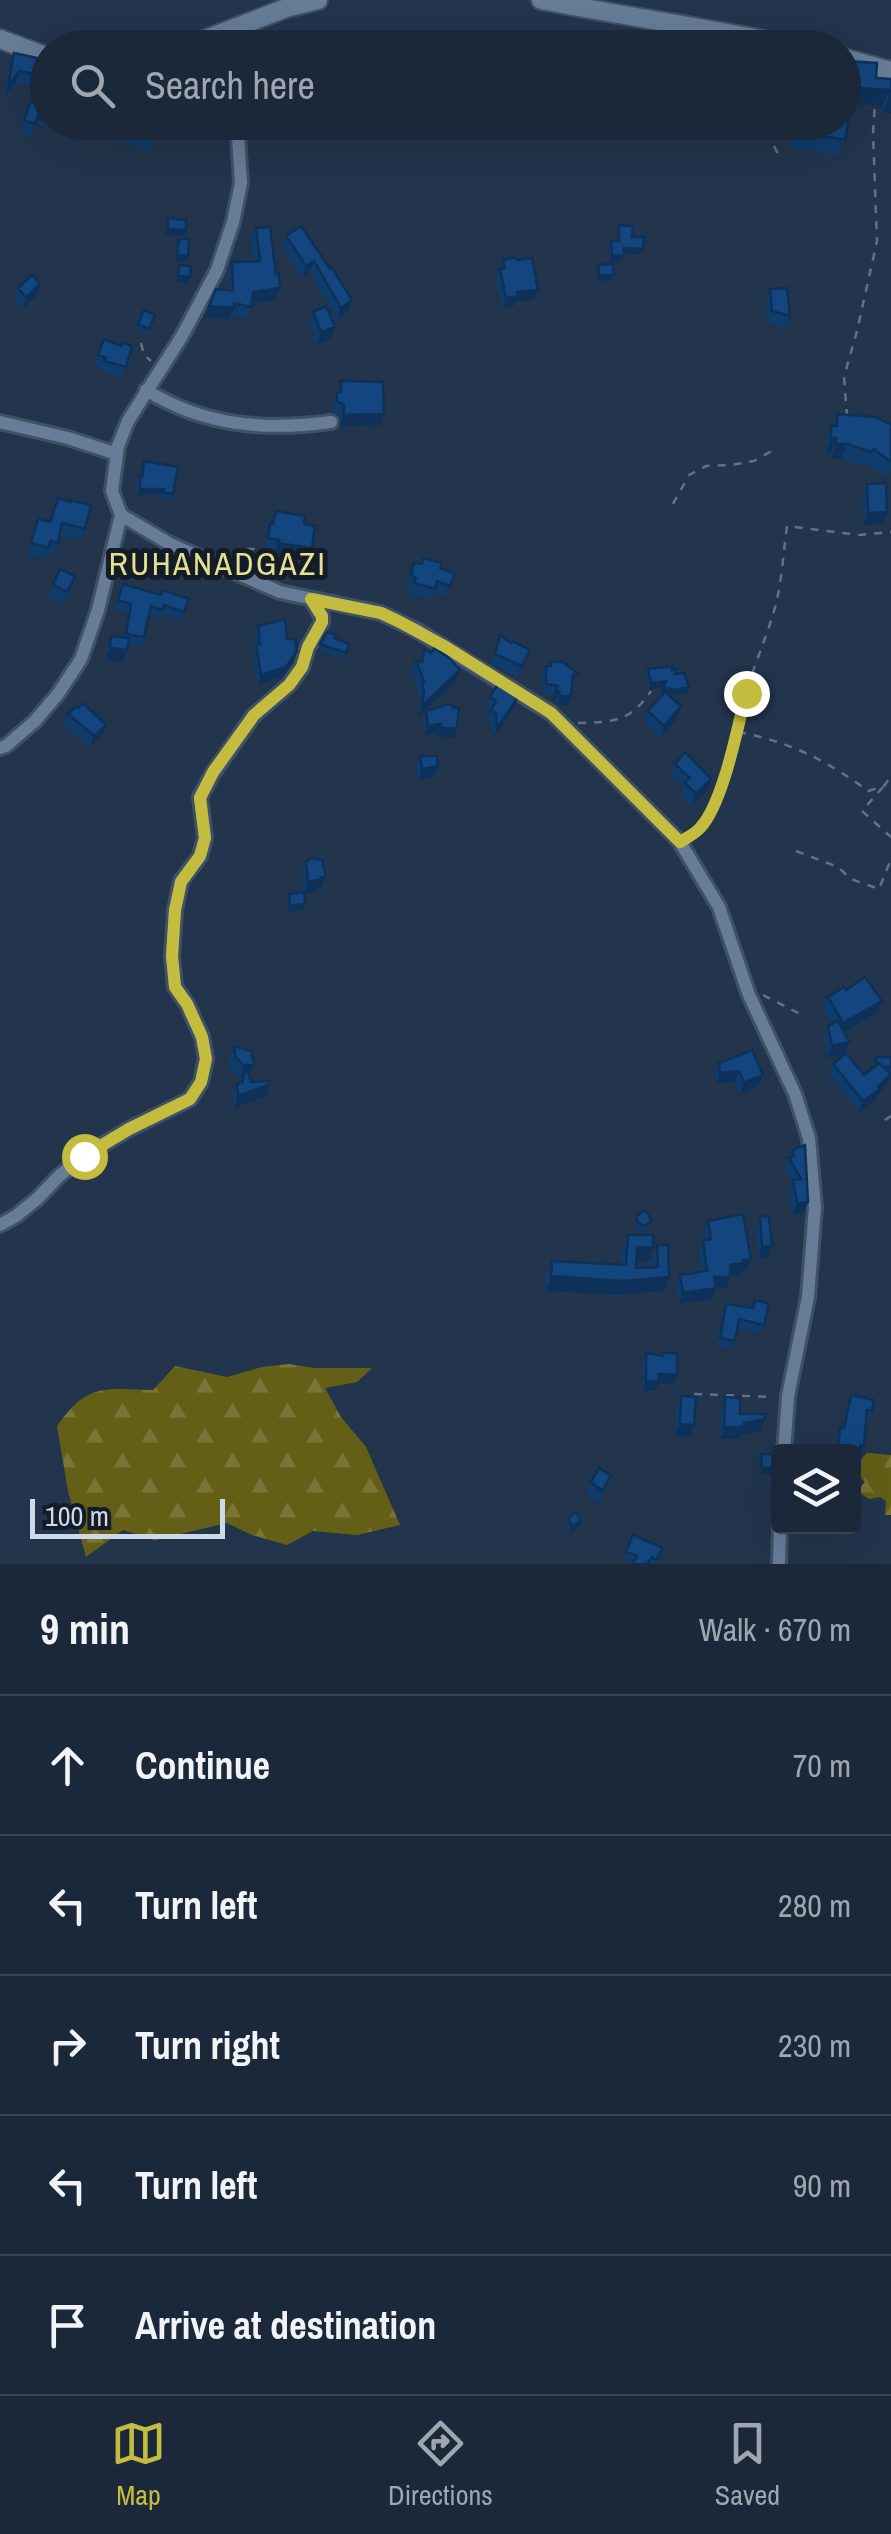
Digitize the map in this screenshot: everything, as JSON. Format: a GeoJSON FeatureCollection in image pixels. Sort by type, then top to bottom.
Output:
{"type":"FeatureCollection","features":[{"type":"Feature","properties":{"kind":"street"},"geometry":{"type":"LineString","coordinates":[[241,30],[286,8],[318,0]]}},
{"type":"Feature","properties":{"kind":"street"},"geometry":{"type":"LineString","coordinates":[[541,0],[711,30]]}},
{"type":"Feature","properties":{"kind":"street"},"geometry":{"type":"LineString","coordinates":[[0,39],[30,50]]}},
{"type":"Feature","properties":{"kind":"street"},"geometry":{"type":"LineString","coordinates":[[861,63],[891,71]]}},
{"type":"Feature","properties":{"kind":"street"},"geometry":{"type":"LineString","coordinates":[[0,748],[35,721],[81,659],[98,610],[121,515],[112,491],[117,454],[128,421],[182,336],[217,270],[234,222],[241,183],[238,140]]}},
{"type":"Feature","properties":{"kind":"street"},"geometry":{"type":"LineString","coordinates":[[146,390],[170,405],[216,420],[278,427],[332,422]]}},
{"type":"Feature","properties":{"kind":"street"},"geometry":{"type":"LineString","coordinates":[[0,422],[117,454]]}},
{"type":"Feature","properties":{"kind":"street"},"geometry":{"type":"LineString","coordinates":[[121,515],[170,544],[280,592],[381,613],[398,621],[551,713],[680,842],[719,907],[745,983],[795,1094],[809,1138],[816,1207],[808,1297],[788,1396],[785,1444]]}},
{"type":"Feature","properties":{"kind":"street"},"geometry":{"type":"LineString","coordinates":[[0,1225],[38,1198],[84,1156],[190,1099],[201,1082],[206,1059],[202,1037],[175,987],[172,956],[181,882],[200,856],[205,838],[200,798],[213,772],[254,715],[289,685],[302,667],[322,622],[311,599]]}},
{"type":"Feature","properties":{"kind":"street"},"geometry":{"type":"LineString","coordinates":[[779,1564],[780,1534]]}},
{"type":"Feature","properties":{"kind":"path"},"geometry":{"type":"LineString","coordinates":[[848,424],[844,377],[877,241],[873,133],[877,94]]}},
{"type":"Feature","properties":{"kind":"path"},"geometry":{"type":"LineString","coordinates":[[774,146],[781,160]]}},
{"type":"Feature","properties":{"kind":"path"},"geometry":{"type":"LineString","coordinates":[[141,343],[144,356],[160,369]]}},
{"type":"Feature","properties":{"kind":"path"},"geometry":{"type":"LineString","coordinates":[[673,504],[689,475],[706,466],[754,461],[777,448]]}},
{"type":"Feature","properties":{"kind":"path"},"geometry":{"type":"LineString","coordinates":[[680,842],[700,828],[728,768],[746,693],[776,607],[787,526],[859,535],[891,532]]}},
{"type":"Feature","properties":{"kind":"path"},"geometry":{"type":"LineString","coordinates":[[215,564],[225,564],[242,550],[257,548]]}},
{"type":"Feature","properties":{"kind":"path"},"geometry":{"type":"LineString","coordinates":[[562,724],[612,722],[639,708],[651,690]]}},
{"type":"Feature","properties":{"kind":"path"},"geometry":{"type":"LineString","coordinates":[[737,732],[801,749],[841,770],[868,791],[884,786]]}},
{"type":"Feature","properties":{"kind":"path"},"geometry":{"type":"LineString","coordinates":[[891,776],[862,810],[891,837]]}},
{"type":"Feature","properties":{"kind":"path"},"geometry":{"type":"LineString","coordinates":[[796,851],[838,866],[851,879],[878,889],[891,859]]}},
{"type":"Feature","properties":{"kind":"path"},"geometry":{"type":"LineString","coordinates":[[745,983],[804,1016]]}},
{"type":"Feature","properties":{"kind":"path"},"geometry":{"type":"LineString","coordinates":[[885,1120],[891,1116]]}},
{"type":"Feature","properties":{"kind":"path"},"geometry":{"type":"LineString","coordinates":[[694,1394],[788,1396]]}},
{"type":"Feature","properties":{"kind":"green space"},"geometry":{"type":"Polygon","coordinates":[[[289,1364],[372,1368],[357,1382],[325,1388],[341,1417],[366,1447],[400,1525],[357,1535],[313,1531],[287,1545],[227,1523],[155,1540],[123,1530],[86,1557],[68,1491],[57,1426],[78,1402],[110,1389],[153,1390],[175,1366],[227,1377],[289,1364]]]}},
{"type":"Feature","properties":{"kind":"green space"},"geometry":{"type":"Polygon","coordinates":[[[867,1453],[891,1455],[891,1515],[885,1515],[886,1501],[861,1494],[865,1482],[861,1478],[861,1459],[867,1453]]]}},
{"type":"Feature","properties":{"kind":"building"},"geometry":{"type":"Polygon","coordinates":[[[14,53],[30,56],[30,73],[19,71],[8,87],[14,53]]]}},
{"type":"Feature","properties":{"kind":"building"},"geometry":{"type":"Polygon","coordinates":[[[861,62],[877,63],[876,78],[891,79],[891,97],[889,90],[861,88],[861,62]]]}},
{"type":"Feature","properties":{"kind":"building"},"geometry":{"type":"Polygon","coordinates":[[[168,218],[186,220],[186,230],[168,229],[168,218]]]}},
{"type":"Feature","properties":{"kind":"building"},"geometry":{"type":"Polygon","coordinates":[[[619,225],[633,226],[632,237],[644,237],[643,249],[624,248],[624,255],[612,256],[611,241],[619,241],[619,225]]]}},
{"type":"Feature","properties":{"kind":"building"},"geometry":{"type":"Polygon","coordinates":[[[301,226],[352,300],[341,308],[314,261],[306,266],[286,236],[301,226]]]}},
{"type":"Feature","properties":{"kind":"building"},"geometry":{"type":"Polygon","coordinates":[[[270,227],[280,288],[253,292],[251,307],[234,303],[234,308],[209,306],[216,289],[233,291],[232,262],[260,261],[256,228],[270,227]]]}},
{"type":"Feature","properties":{"kind":"building"},"geometry":{"type":"Polygon","coordinates":[[[179,239],[189,239],[188,256],[177,255],[179,239]]]}},
{"type":"Feature","properties":{"kind":"building"},"geometry":{"type":"Polygon","coordinates":[[[532,258],[538,290],[517,292],[518,296],[506,298],[500,269],[505,268],[503,260],[532,258]]]}},
{"type":"Feature","properties":{"kind":"building"},"geometry":{"type":"Polygon","coordinates":[[[613,264],[614,275],[599,275],[598,265],[613,264]]]}},
{"type":"Feature","properties":{"kind":"building"},"geometry":{"type":"Polygon","coordinates":[[[179,265],[191,266],[190,277],[178,276],[179,265]]]}},
{"type":"Feature","properties":{"kind":"building"},"geometry":{"type":"Polygon","coordinates":[[[32,275],[40,284],[26,297],[18,288],[32,275]]]}},
{"type":"Feature","properties":{"kind":"building"},"geometry":{"type":"Polygon","coordinates":[[[787,288],[790,316],[772,311],[770,289],[787,288]]]}},
{"type":"Feature","properties":{"kind":"building"},"geometry":{"type":"Polygon","coordinates":[[[326,306],[335,327],[321,332],[313,312],[326,306]]]}},
{"type":"Feature","properties":{"kind":"building"},"geometry":{"type":"Polygon","coordinates":[[[144,310],[155,315],[149,329],[138,324],[144,310]]]}},
{"type":"Feature","properties":{"kind":"building"},"geometry":{"type":"Polygon","coordinates":[[[104,339],[132,346],[126,367],[104,361],[106,358],[98,355],[104,339]]]}},
{"type":"Feature","properties":{"kind":"building"},"geometry":{"type":"Polygon","coordinates":[[[341,381],[383,382],[384,414],[344,415],[344,405],[337,401],[341,381]]]}},
{"type":"Feature","properties":{"kind":"building"},"geometry":{"type":"Polygon","coordinates":[[[837,414],[875,417],[891,424],[891,462],[874,449],[871,452],[836,444],[836,438],[831,438],[831,426],[837,426],[837,414]]]}},
{"type":"Feature","properties":{"kind":"building"},"geometry":{"type":"Polygon","coordinates":[[[144,461],[178,467],[173,494],[163,492],[164,489],[140,489],[144,461]]]}},
{"type":"Feature","properties":{"kind":"building"},"geometry":{"type":"Polygon","coordinates":[[[886,483],[887,512],[868,513],[867,484],[886,483]]]}},
{"type":"Feature","properties":{"kind":"building"},"geometry":{"type":"Polygon","coordinates":[[[58,498],[91,505],[85,529],[62,523],[58,543],[51,541],[48,548],[31,543],[38,519],[50,522],[58,498]]]}},
{"type":"Feature","properties":{"kind":"building"},"geometry":{"type":"Polygon","coordinates":[[[276,511],[305,516],[304,524],[315,526],[312,548],[268,538],[276,511]]]}},
{"type":"Feature","properties":{"kind":"building"},"geometry":{"type":"Polygon","coordinates":[[[424,558],[442,563],[440,568],[455,574],[450,586],[437,581],[435,589],[414,583],[414,563],[422,564],[424,558]]]}},
{"type":"Feature","properties":{"kind":"building"},"geometry":{"type":"Polygon","coordinates":[[[60,569],[75,576],[67,592],[53,585],[60,569]]]}},
{"type":"Feature","properties":{"kind":"building"},"geometry":{"type":"Polygon","coordinates":[[[123,584],[161,595],[163,590],[189,599],[184,612],[164,605],[162,610],[151,606],[144,637],[126,634],[131,604],[118,600],[123,584]]]}},
{"type":"Feature","properties":{"kind":"building"},"geometry":{"type":"Polygon","coordinates":[[[285,619],[287,639],[295,639],[297,651],[286,667],[261,675],[256,645],[260,644],[258,626],[285,619]]]}},
{"type":"Feature","properties":{"kind":"building"},"geometry":{"type":"Polygon","coordinates":[[[327,632],[349,644],[346,653],[320,644],[327,632]]]}},
{"type":"Feature","properties":{"kind":"building"},"geometry":{"type":"Polygon","coordinates":[[[500,635],[530,650],[522,666],[495,654],[500,635]]]}},
{"type":"Feature","properties":{"kind":"building"},"geometry":{"type":"Polygon","coordinates":[[[111,636],[129,638],[127,650],[110,648],[111,636]]]}},
{"type":"Feature","properties":{"kind":"building"},"geometry":{"type":"Polygon","coordinates":[[[434,648],[460,670],[422,706],[424,682],[416,660],[422,662],[425,649],[431,653],[434,648]]]}},
{"type":"Feature","properties":{"kind":"building"},"geometry":{"type":"Polygon","coordinates":[[[551,662],[563,662],[578,674],[573,675],[571,696],[560,696],[559,691],[555,692],[558,686],[546,684],[546,666],[551,666],[551,662]]]}},
{"type":"Feature","properties":{"kind":"building"},"geometry":{"type":"Polygon","coordinates":[[[672,666],[675,674],[684,673],[689,687],[676,690],[663,688],[666,681],[651,683],[648,669],[672,666]]]}},
{"type":"Feature","properties":{"kind":"building"},"geometry":{"type":"Polygon","coordinates":[[[498,684],[518,697],[497,728],[496,713],[491,710],[496,701],[490,697],[498,684]]]}},
{"type":"Feature","properties":{"kind":"building"},"geometry":{"type":"Polygon","coordinates":[[[665,692],[681,706],[664,726],[648,711],[665,692]]]}},
{"type":"Feature","properties":{"kind":"building"},"geometry":{"type":"Polygon","coordinates":[[[83,703],[106,725],[94,736],[68,714],[83,703]]]}},
{"type":"Feature","properties":{"kind":"building"},"geometry":{"type":"Polygon","coordinates":[[[448,704],[459,708],[457,728],[428,726],[426,711],[448,704]]]}},
{"type":"Feature","properties":{"kind":"building"},"geometry":{"type":"Polygon","coordinates":[[[685,752],[711,779],[696,794],[685,783],[690,778],[675,764],[685,752]]]}},
{"type":"Feature","properties":{"kind":"building"},"geometry":{"type":"Polygon","coordinates":[[[420,756],[437,756],[438,766],[422,769],[420,756]]]}},
{"type":"Feature","properties":{"kind":"building"},"geometry":{"type":"Polygon","coordinates":[[[311,858],[322,860],[326,876],[308,882],[306,862],[311,858]]]}},
{"type":"Feature","properties":{"kind":"building"},"geometry":{"type":"Polygon","coordinates":[[[304,892],[305,904],[290,906],[289,894],[304,892]]]}},
{"type":"Feature","properties":{"kind":"building"},"geometry":{"type":"Polygon","coordinates":[[[865,977],[882,1001],[843,1023],[828,997],[865,977]]]}},
{"type":"Feature","properties":{"kind":"building"},"geometry":{"type":"Polygon","coordinates":[[[838,1021],[849,1042],[832,1046],[828,1026],[838,1021]]]}},
{"type":"Feature","properties":{"kind":"building"},"geometry":{"type":"Polygon","coordinates":[[[234,1046],[251,1051],[254,1064],[244,1066],[235,1056],[234,1046]]]}},
{"type":"Feature","properties":{"kind":"building"},"geometry":{"type":"Polygon","coordinates":[[[752,1050],[763,1075],[744,1083],[739,1071],[720,1073],[719,1063],[752,1050]]]}},
{"type":"Feature","properties":{"kind":"building"},"geometry":{"type":"Polygon","coordinates":[[[846,1053],[864,1075],[879,1063],[891,1074],[880,1089],[863,1101],[833,1064],[846,1053]]]}},
{"type":"Feature","properties":{"kind":"building"},"geometry":{"type":"Polygon","coordinates":[[[876,1057],[891,1057],[891,1067],[879,1063],[876,1066],[876,1057]]]}},
{"type":"Feature","properties":{"kind":"building"},"geometry":{"type":"Polygon","coordinates":[[[246,1067],[251,1082],[270,1084],[238,1096],[237,1084],[242,1083],[246,1067]]]}},
{"type":"Feature","properties":{"kind":"building"},"geometry":{"type":"Polygon","coordinates":[[[805,1145],[808,1202],[797,1203],[793,1180],[801,1179],[789,1158],[794,1156],[792,1150],[805,1145]]]}},
{"type":"Feature","properties":{"kind":"building"},"geometry":{"type":"Polygon","coordinates":[[[642,1211],[651,1219],[643,1226],[637,1221],[642,1211]]]}},
{"type":"Feature","properties":{"kind":"building"},"geometry":{"type":"Polygon","coordinates":[[[743,1214],[751,1259],[730,1265],[730,1277],[714,1277],[716,1288],[683,1293],[680,1275],[707,1271],[703,1240],[711,1239],[708,1221],[743,1214]]]}},
{"type":"Feature","properties":{"kind":"building"},"geometry":{"type":"Polygon","coordinates":[[[769,1216],[772,1246],[762,1246],[760,1217],[769,1216]]]}},
{"type":"Feature","properties":{"kind":"building"},"geometry":{"type":"Polygon","coordinates":[[[628,1235],[653,1235],[653,1248],[637,1247],[636,1268],[658,1267],[657,1245],[668,1245],[669,1277],[622,1281],[551,1276],[552,1261],[626,1265],[628,1235]]]}},
{"type":"Feature","properties":{"kind":"building"},"geometry":{"type":"Polygon","coordinates":[[[755,1300],[769,1304],[764,1325],[739,1319],[735,1341],[720,1338],[726,1304],[753,1308],[755,1300]]]}},
{"type":"Feature","properties":{"kind":"building"},"geometry":{"type":"Polygon","coordinates":[[[646,1353],[677,1353],[677,1375],[658,1374],[659,1381],[646,1381],[646,1353]]]}},
{"type":"Feature","properties":{"kind":"building"},"geometry":{"type":"Polygon","coordinates":[[[851,1395],[874,1400],[872,1411],[867,1410],[864,1446],[838,1444],[840,1428],[844,1428],[851,1395]]]}},
{"type":"Feature","properties":{"kind":"building"},"geometry":{"type":"Polygon","coordinates":[[[681,1396],[696,1397],[694,1425],[680,1424],[681,1396]]]}},
{"type":"Feature","properties":{"kind":"building"},"geometry":{"type":"Polygon","coordinates":[[[725,1397],[740,1398],[740,1414],[765,1414],[765,1419],[744,1423],[744,1427],[724,1427],[725,1397]]]}},
{"type":"Feature","properties":{"kind":"building"},"geometry":{"type":"Polygon","coordinates":[[[761,1454],[771,1454],[771,1468],[762,1468],[761,1454]]]}},
{"type":"Feature","properties":{"kind":"building"},"geometry":{"type":"Polygon","coordinates":[[[599,1468],[611,1476],[602,1491],[591,1482],[599,1468]]]}},
{"type":"Feature","properties":{"kind":"building"},"geometry":{"type":"Polygon","coordinates":[[[576,1512],[581,1521],[572,1526],[568,1518],[576,1512]]]}},
{"type":"Feature","properties":{"kind":"building"},"geometry":{"type":"Polygon","coordinates":[[[633,1535],[663,1548],[656,1560],[652,1557],[647,1564],[632,1564],[637,1556],[626,1552],[633,1535]]]}},
{"type":"Feature","properties":{"kind":"district","name":"RUHANADGAZI"},"geometry":{"type":"Point","coordinates":[218,564]}},
{"type":"Feature","properties":{"kind":"route"},"geometry":{"type":"LineString","coordinates":[[84,1156],[190,1099],[201,1082],[206,1059],[202,1037],[175,987],[172,956],[181,882],[200,856],[205,838],[200,798],[213,772],[254,715],[289,685],[302,667],[322,622],[311,599],[381,613],[398,621],[551,713],[680,842],[700,828],[714,804],[728,768],[746,693]]}}]}
